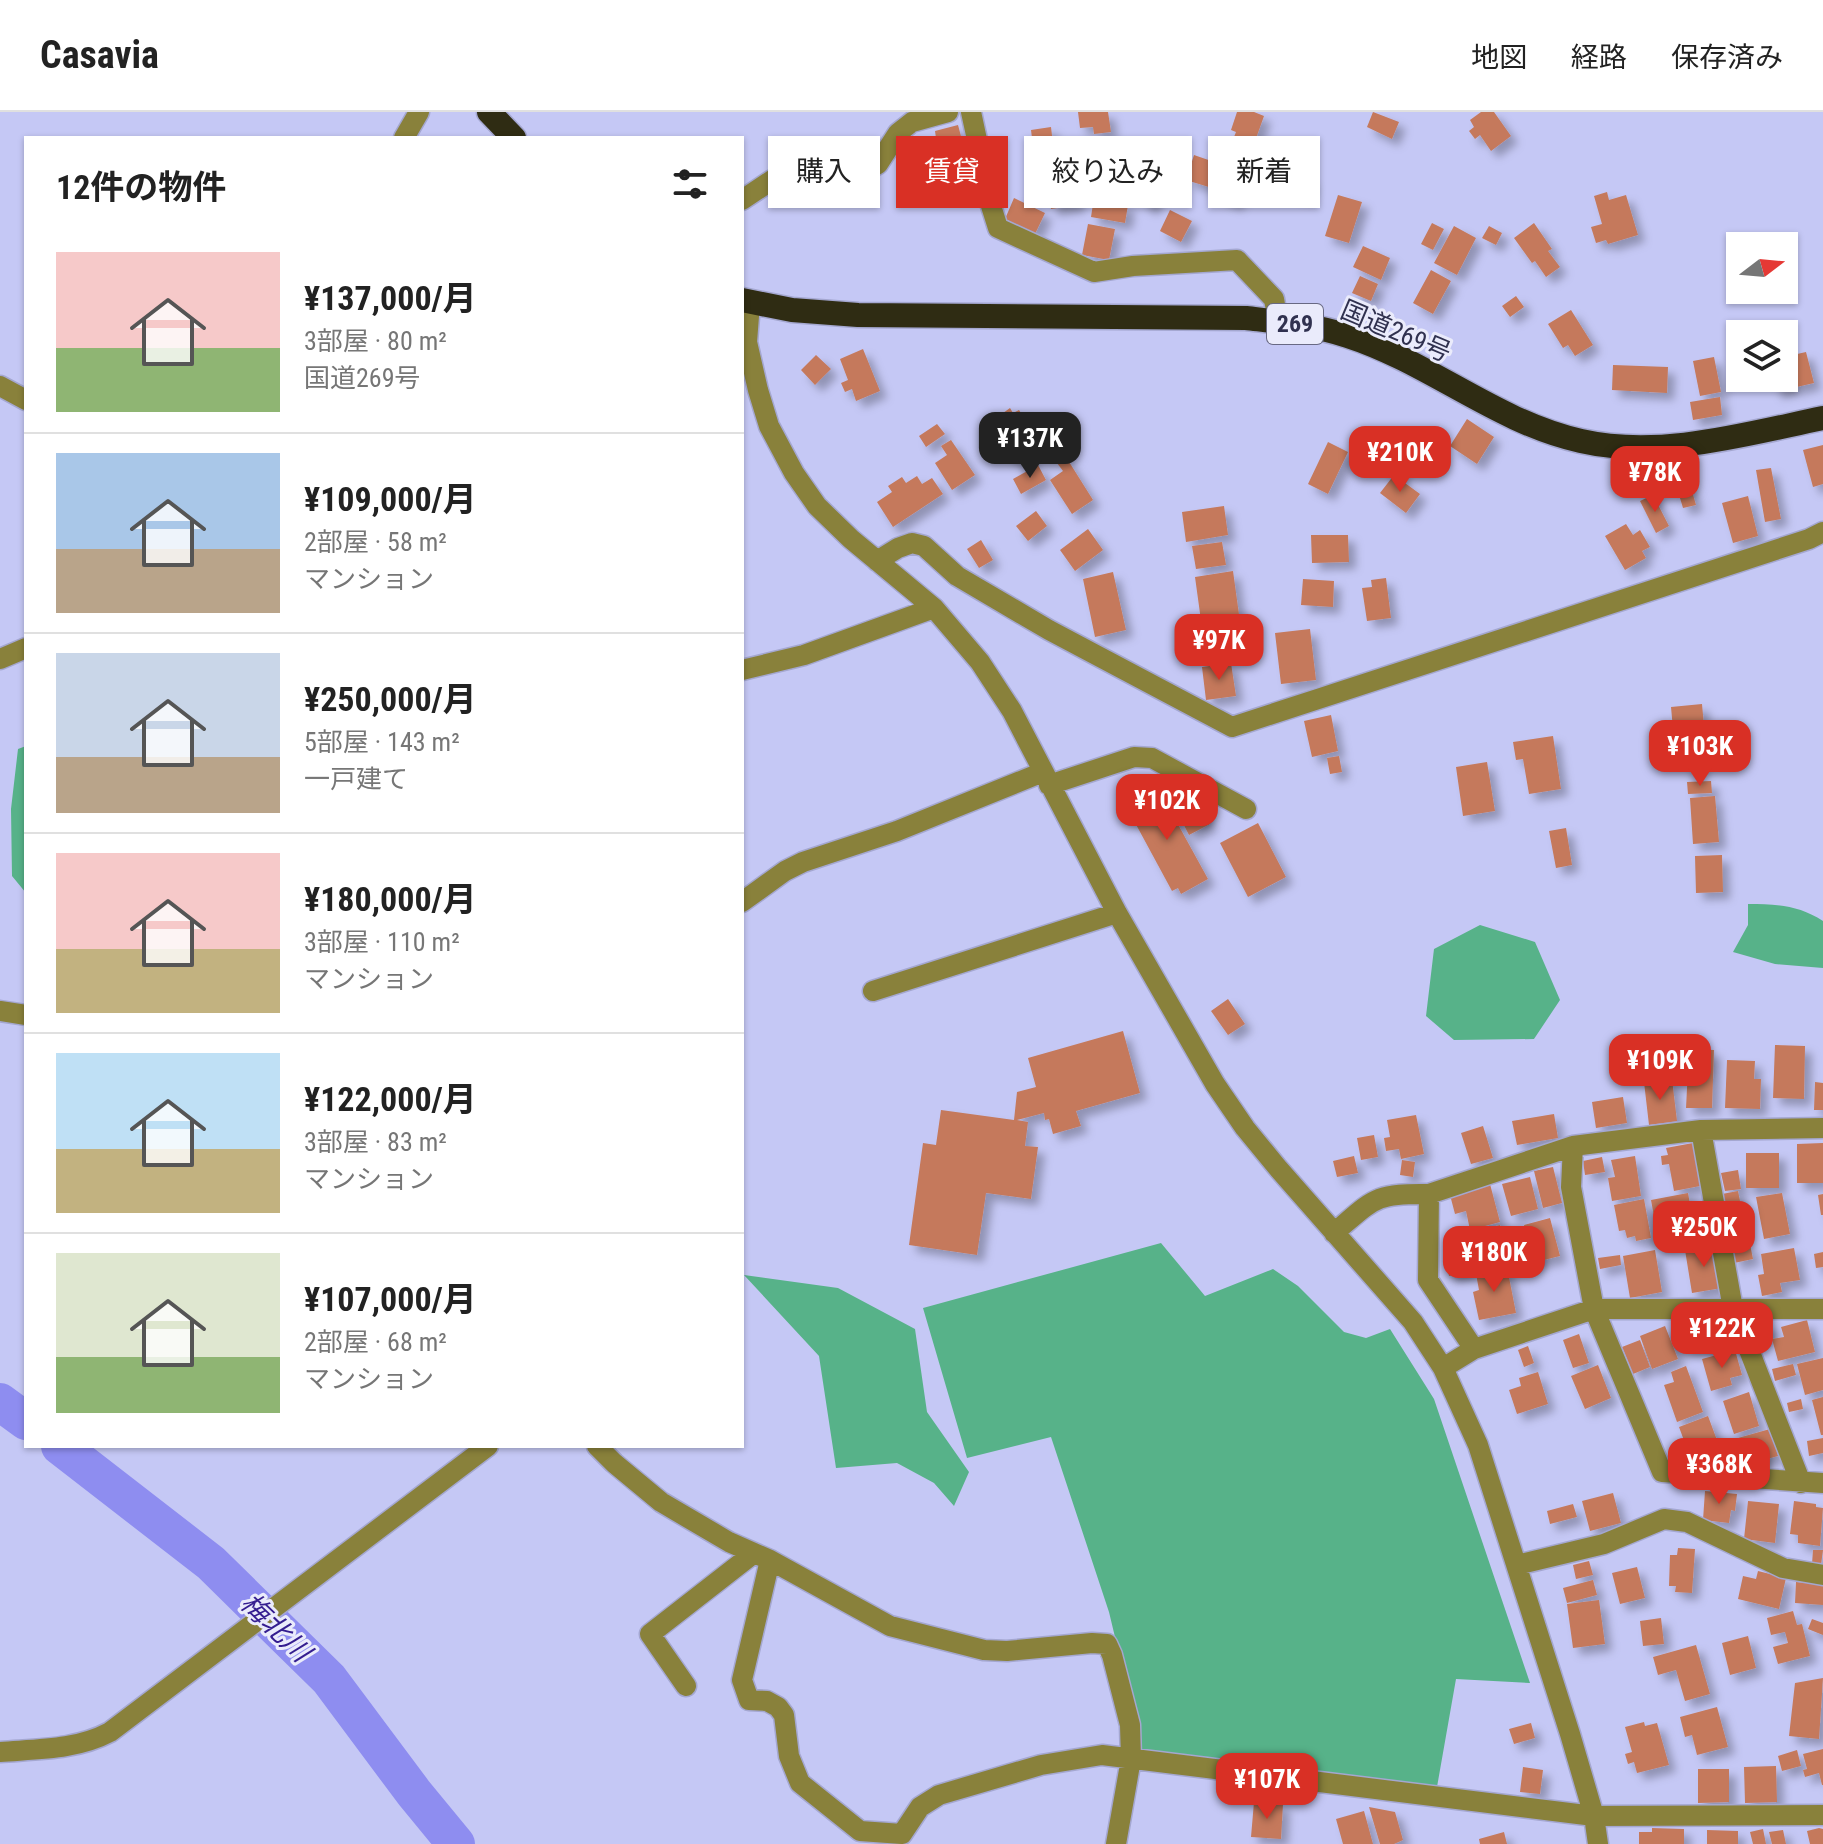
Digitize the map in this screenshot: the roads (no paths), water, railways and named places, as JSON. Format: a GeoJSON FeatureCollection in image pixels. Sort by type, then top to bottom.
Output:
{"type":"FeatureCollection","features":[{"type":"Feature","properties":{"kind":"highway"},"geometry":{"type":"LineString","coordinates":[[489,112],[512,136]]}},
{"type":"Feature","properties":{"kind":"highway","name":"国道269号"},"geometry":{"type":"LineString","coordinates":[[746,302],[858,315],[1246,318],[1278,322],[1348,336],[1401,358],[1544,431],[1583,442],[1629,447],[1675,445],[1823,418]]}},
{"type":"Feature","properties":{"kind":"street"},"geometry":{"type":"LineString","coordinates":[[405,136],[419,112]]}},
{"type":"Feature","properties":{"kind":"street"},"geometry":{"type":"LineString","coordinates":[[744,199],[772,180],[803,173],[862,173],[878,164],[898,133],[912,122],[948,112]]}},
{"type":"Feature","properties":{"kind":"street"},"geometry":{"type":"LineString","coordinates":[[971,112],[979,149],[979,168],[998,228],[1094,272],[1133,266],[1237,260],[1274,299],[1278,322]]}},
{"type":"Feature","properties":{"kind":"street"},"geometry":{"type":"LineString","coordinates":[[746,302],[747,342],[769,426],[794,473],[817,506],[934,608],[980,662],[1012,711],[1117,913],[1215,1084],[1253,1138],[1413,1322],[1443,1368],[1478,1445],[1594,1816],[1598,1844]]}},
{"type":"Feature","properties":{"kind":"street"},"geometry":{"type":"LineString","coordinates":[[0,386],[24,399]]}},
{"type":"Feature","properties":{"kind":"street"},"geometry":{"type":"LineString","coordinates":[[877,561],[912,543],[924,546],[957,576],[1023,615],[1232,727],[1823,532]]}},
{"type":"Feature","properties":{"kind":"street"},"geometry":{"type":"LineString","coordinates":[[744,670],[804,655],[934,608]]}},
{"type":"Feature","properties":{"kind":"street"},"geometry":{"type":"LineString","coordinates":[[0,659],[24,649]]}},
{"type":"Feature","properties":{"kind":"street"},"geometry":{"type":"LineString","coordinates":[[744,901],[803,862],[1046,778],[1134,757],[1152,758],[1246,809]]}},
{"type":"Feature","properties":{"kind":"street"},"geometry":{"type":"LineString","coordinates":[[873,991],[1117,913]]}},
{"type":"Feature","properties":{"kind":"street"},"geometry":{"type":"LineString","coordinates":[[0,1011],[24,1015]]}},
{"type":"Feature","properties":{"kind":"street"},"geometry":{"type":"LineString","coordinates":[[1334,1233],[1374,1198],[1397,1193],[1429,1194],[1573,1146],[1701,1130],[1823,1128]]}},
{"type":"Feature","properties":{"kind":"street"},"geometry":{"type":"LineString","coordinates":[[1701,1130],[1733,1309],[1801,1483]]}},
{"type":"Feature","properties":{"kind":"street"},"geometry":{"type":"LineString","coordinates":[[1573,1146],[1571,1187],[1594,1309],[1662,1472],[1823,1483]]}},
{"type":"Feature","properties":{"kind":"street"},"geometry":{"type":"LineString","coordinates":[[1429,1194],[1428,1280],[1474,1349]]}},
{"type":"Feature","properties":{"kind":"street"},"geometry":{"type":"LineString","coordinates":[[1443,1368],[1474,1349],[1594,1309],[1823,1309]]}},
{"type":"Feature","properties":{"kind":"street"},"geometry":{"type":"LineString","coordinates":[[0,1752],[89,1743],[110,1732],[485,1448]]}},
{"type":"Feature","properties":{"kind":"street"},"geometry":{"type":"LineString","coordinates":[[599,1448],[661,1502],[729,1542],[762,1556],[890,1626],[984,1650],[1107,1644],[1130,1725],[1131,1759],[1116,1844]]}},
{"type":"Feature","properties":{"kind":"street"},"geometry":{"type":"LineString","coordinates":[[1517,1565],[1604,1544],[1664,1519],[1687,1522],[1783,1568],[1823,1575]]}},
{"type":"Feature","properties":{"kind":"street"},"geometry":{"type":"LineString","coordinates":[[686,1686],[650,1634],[762,1556]]}},
{"type":"Feature","properties":{"kind":"street"},"geometry":{"type":"LineString","coordinates":[[762,1556],[742,1680],[744,1691],[749,1700],[767,1701],[778,1707],[787,1726],[789,1756],[800,1783],[860,1831],[902,1834],[927,1800],[1041,1765],[1102,1755],[1594,1816],[1823,1815]]}},
{"type":"Feature","properties":{"kind":"waterway","name":"梅北川"},"geometry":{"type":"LineString","coordinates":[[0,1402],[24,1420]]}},
{"type":"Feature","properties":{"kind":"waterway","name":"梅北川"},"geometry":{"type":"LineString","coordinates":[[63,1448],[211,1563],[329,1679],[456,1844]]}}]}
